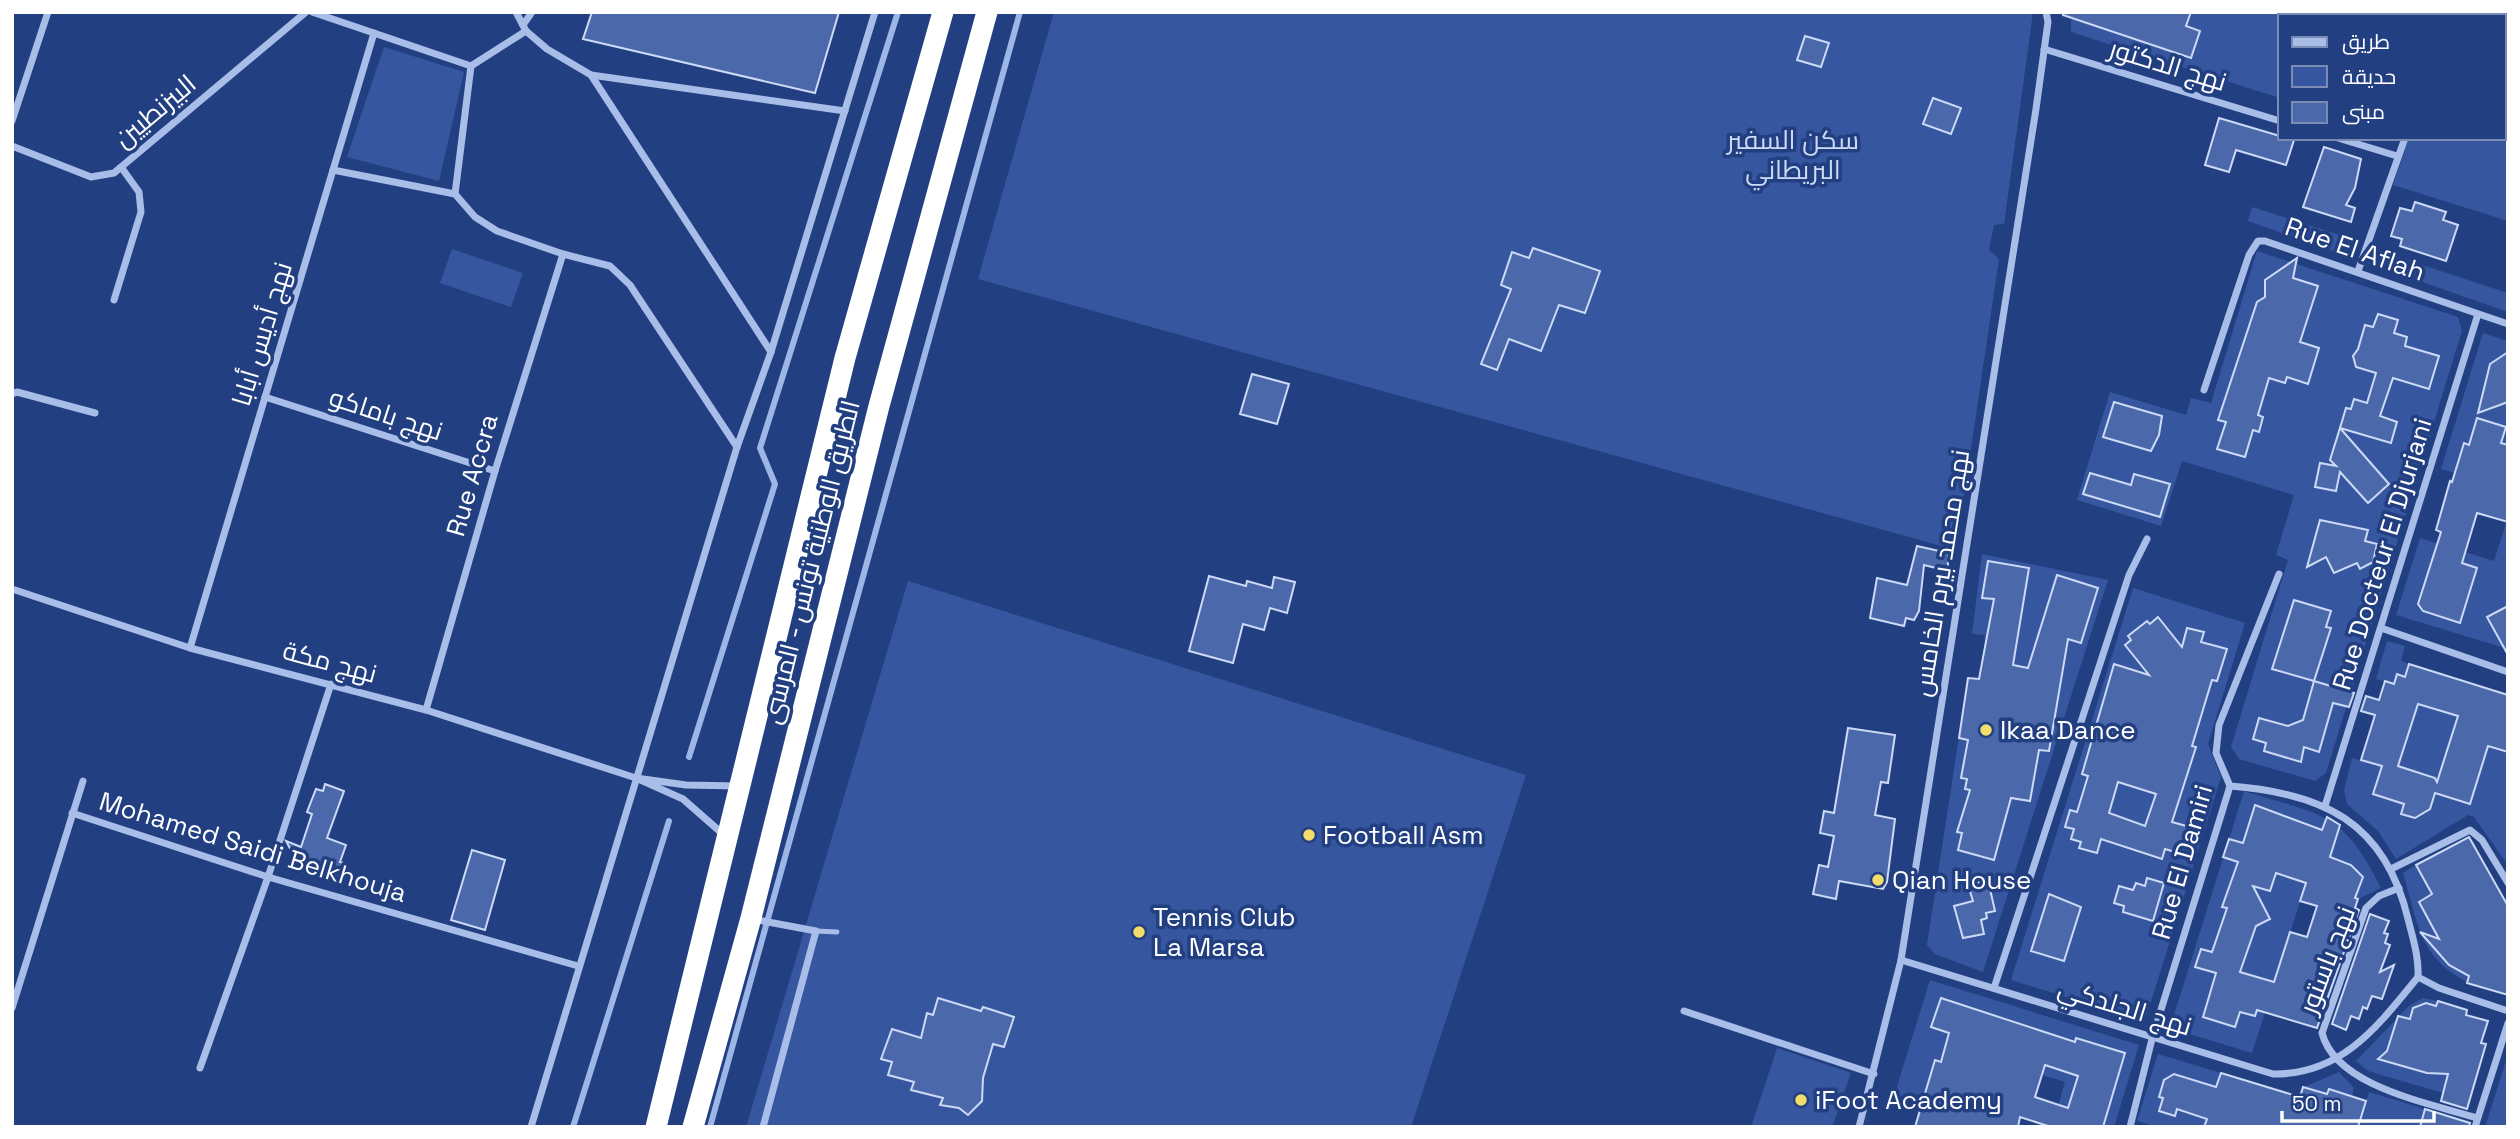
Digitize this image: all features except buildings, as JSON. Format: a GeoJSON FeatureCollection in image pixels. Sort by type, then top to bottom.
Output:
{"type":"FeatureCollection","features":[{"type":"Feature","properties":{"kind":"highway","name":"الطريق الوطنية تونس - المرسى"},"geometry":{"type":"LineString","coordinates":[[656,1127],[845,358],[943,12]]}},
{"type":"Feature","properties":{"kind":"highway","name":"الطريق الوطنية تونس - المرسى"},"geometry":{"type":"LineString","coordinates":[[693,1127],[751,918],[879,406],[987,12]]}},
{"type":"Feature","properties":{"kind":"street"},"geometry":{"type":"LineString","coordinates":[[12,121],[48,12]]}},
{"type":"Feature","properties":{"kind":"street","name":"البيزنطيين"},"geometry":{"type":"LineString","coordinates":[[12,146],[91,177],[103,177],[121,167],[306,12]]}},
{"type":"Feature","properties":{"kind":"street"},"geometry":{"type":"LineString","coordinates":[[312,12],[471,66]]}},
{"type":"Feature","properties":{"kind":"street"},"geometry":{"type":"LineString","coordinates":[[516,12],[524,28],[565,62],[591,75],[845,111]]}},
{"type":"Feature","properties":{"kind":"street"},"geometry":{"type":"LineString","coordinates":[[456,194],[471,66],[524,28],[532,12]]}},
{"type":"Feature","properties":{"kind":"street"},"geometry":{"type":"LineString","coordinates":[[531,1127],[737,447],[772,352],[874,12]]}},
{"type":"Feature","properties":{"kind":"street"},"geometry":{"type":"LineString","coordinates":[[2046,12],[2048,22]]}},
{"type":"Feature","properties":{"kind":"street"},"geometry":{"type":"LineString","coordinates":[[2048,22],[2054,12]]}},
{"type":"Feature","properties":{"kind":"street","name":"نهج محمد بيرم الخامس"},"geometry":{"type":"LineString","coordinates":[[1859,1127],[1901,960],[2048,22]]}},
{"type":"Feature","properties":{"kind":"street","name":"نهج أديس أبابا"},"geometry":{"type":"LineString","coordinates":[[190,648],[374,33]]}},
{"type":"Feature","properties":{"kind":"street","name":"نهج الدكتور"},"geometry":{"type":"LineString","coordinates":[[2045,49],[2278,120]]}},
{"type":"Feature","properties":{"kind":"street"},"geometry":{"type":"LineString","coordinates":[[591,75],[772,352]]}},
{"type":"Feature","properties":{"kind":"street"},"geometry":{"type":"LineString","coordinates":[[2345,140],[2397,156]]}},
{"type":"Feature","properties":{"kind":"street"},"geometry":{"type":"LineString","coordinates":[[2358,271],[2404,140]]}},
{"type":"Feature","properties":{"kind":"street"},"geometry":{"type":"LineString","coordinates":[[114,300],[141,212],[139,192],[121,167]]}},
{"type":"Feature","properties":{"kind":"street"},"geometry":{"type":"LineString","coordinates":[[333,170],[456,194],[475,217],[497,231],[563,254],[610,266],[630,285],[737,447]]}},
{"type":"Feature","properties":{"kind":"street","name":"Rue El Aflah"},"geometry":{"type":"LineString","coordinates":[[2204,390],[2249,255],[2258,241],[2358,271],[2508,324]]}},
{"type":"Feature","properties":{"kind":"street","name":"Rue Accra"},"geometry":{"type":"LineString","coordinates":[[426,710],[495,471],[563,254]]}},
{"type":"Feature","properties":{"kind":"street","name":"Rue Docteur El Djurjani"},"geometry":{"type":"LineString","coordinates":[[2325,806],[2478,314]]}},
{"type":"Feature","properties":{"kind":"street"},"geometry":{"type":"LineString","coordinates":[[12,394],[17,392],[95,413]]}},
{"type":"Feature","properties":{"kind":"street","name":"نهج باماكو"},"geometry":{"type":"LineString","coordinates":[[265,397],[495,471]]}},
{"type":"Feature","properties":{"kind":"street"},"geometry":{"type":"LineString","coordinates":[[1994,988],[2129,575],[2147,539]]}},
{"type":"Feature","properties":{"kind":"street","name":"Rue El Damiri"},"geometry":{"type":"LineString","coordinates":[[2130,1127],[2152,1039],[2230,786],[2216,753],[2217,735],[2280,574]]}},
{"type":"Feature","properties":{"kind":"street","name":"نهج مكة"},"geometry":{"type":"LineString","coordinates":[[12,589],[190,648],[426,710],[636,778]]}},
{"type":"Feature","properties":{"kind":"street"},"geometry":{"type":"LineString","coordinates":[[2381,628],[2508,672]]}},
{"type":"Feature","properties":{"kind":"street"},"geometry":{"type":"LineString","coordinates":[[200,1068],[268,877],[331,684]]}},
{"type":"Feature","properties":{"kind":"street"},"geometry":{"type":"LineString","coordinates":[[636,778],[685,785],[739,786]]}},
{"type":"Feature","properties":{"kind":"street"},"geometry":{"type":"LineString","coordinates":[[636,778],[683,799],[726,836]]}},
{"type":"Feature","properties":{"kind":"street"},"geometry":{"type":"LineString","coordinates":[[72,813],[83,781]]}},
{"type":"Feature","properties":{"kind":"street"},"geometry":{"type":"LineString","coordinates":[[2230,786],[2262,790],[2339,812],[2360,830],[2391,869],[2418,955],[2418,977],[2439,988],[2508,1011]]}},
{"type":"Feature","properties":{"kind":"street","name":"Mohamed Saidi Belkhouja"},"geometry":{"type":"LineString","coordinates":[[12,1008],[72,813],[268,877],[578,966]]}},
{"type":"Feature","properties":{"kind":"street"},"geometry":{"type":"LineString","coordinates":[[2391,869],[2470,830],[2482,840],[2508,883]]}},
{"type":"Feature","properties":{"kind":"street","name":"نهج باستور"},"geometry":{"type":"LineString","coordinates":[[2336,1059],[2326,1048],[2322,1033],[2366,908],[2379,896],[2399,888]]}},
{"type":"Feature","properties":{"kind":"street"},"geometry":{"type":"LineString","coordinates":[[751,918],[816,931],[763,1127]]}},
{"type":"Feature","properties":{"kind":"street","name":"نهج الجلدكي"},"geometry":{"type":"LineString","coordinates":[[1901,960],[2273,1074],[2297,1074],[2336,1059],[2385,1018],[2418,977]]}},
{"type":"Feature","properties":{"kind":"street"},"geometry":{"type":"LineString","coordinates":[[1684,1011],[1874,1074]]}},
{"type":"Feature","properties":{"kind":"street"},"geometry":{"type":"LineString","coordinates":[[2336,1059],[2365,1081],[2476,1123],[2508,1023]]}},
{"type":"Feature","properties":{"kind":"lane"},"geometry":{"type":"LineString","coordinates":[[816,931],[837,932]]}},
{"type":"Feature","properties":{"kind":"green space","name":"سكن السفير البريطاني"},"geometry":{"type":"Polygon","coordinates":[[[1054,12],[2033,12],[2004,224],[1994,225],[1989,250],[1999,259],[1956,550],[978,279],[1054,12]]]}},
{"type":"Feature","properties":{"kind":"green space"},"geometry":{"type":"Polygon","coordinates":[[[2076,12],[2376,14],[2278,14],[2278,97],[2071,32],[2071,21],[2076,12]]]}},
{"type":"Feature","properties":{"kind":"green space"},"geometry":{"type":"Polygon","coordinates":[[[2508,12],[2508,221],[2393,185],[2408,140],[2506,140],[2506,14],[2492,14],[2508,12]]]}},
{"type":"Feature","properties":{"kind":"green space"},"geometry":{"type":"Polygon","coordinates":[[[384,47],[464,72],[439,181],[347,157],[384,47]]]}},
{"type":"Feature","properties":{"kind":"green space"},"geometry":{"type":"Polygon","coordinates":[[[2252,207],[2346,237],[2341,254],[2248,221],[2252,207]]]}},
{"type":"Feature","properties":{"kind":"green space"},"geometry":{"type":"Polygon","coordinates":[[[452,249],[523,273],[511,307],[440,283],[452,249]]]}},
{"type":"Feature","properties":{"kind":"green space"},"geometry":{"type":"Polygon","coordinates":[[[2373,249],[2508,293],[2508,312],[2368,263],[2373,249]]]}},
{"type":"Feature","properties":{"kind":"green space"},"geometry":{"type":"Polygon","coordinates":[[[2257,251],[2458,317],[2462,331],[2326,773],[2315,781],[2239,759],[2231,747],[2288,560],[2276,555],[2294,495],[2182,461],[2161,526],[2077,500],[2110,392],[2186,415],[2191,398],[2211,403],[2257,251]]]}},
{"type":"Feature","properties":{"kind":"green space"},"geometry":{"type":"Polygon","coordinates":[[[2483,333],[2508,341],[2508,488],[2441,469],[2483,333]]]}},
{"type":"Feature","properties":{"kind":"green space"},"geometry":{"type":"Polygon","coordinates":[[[2508,517],[2508,649],[2396,615],[2420,538],[2494,561],[2508,517]]]}},
{"type":"Feature","properties":{"kind":"green space"},"geometry":{"type":"Polygon","coordinates":[[[1982,554],[2108,580],[1983,972],[1935,954],[1927,945],[1968,678],[1982,679],[1985,635],[1972,634],[1982,554]]]}},
{"type":"Feature","properties":{"kind":"green space","name":"Tennis Club La Marsa"},"geometry":{"type":"Polygon","coordinates":[[[908,581],[1526,775],[1411,1127],[746,1127],[908,581]]]}},
{"type":"Feature","properties":{"kind":"green space"},"geometry":{"type":"Polygon","coordinates":[[[2133,588],[2245,623],[2208,744],[2221,777],[2145,1021],[2011,980],[2133,588]]]}},
{"type":"Feature","properties":{"kind":"green space"},"geometry":{"type":"Polygon","coordinates":[[[2387,641],[2405,646],[2401,661],[2409,664],[2405,677],[2397,675],[2394,684],[2376,679],[2387,641]]]}},
{"type":"Feature","properties":{"kind":"green space"},"geometry":{"type":"Polygon","coordinates":[[[2504,693],[2508,695],[2502,750],[2508,752],[2508,865],[2474,817],[2468,815],[2396,859],[2378,831],[2347,804],[2344,790],[2352,758],[2382,766],[2374,794],[2404,804],[2401,814],[2415,818],[2430,810],[2435,793],[2470,804],[2504,693]]]}},
{"type":"Feature","properties":{"kind":"green space"},"geometry":{"type":"Polygon","coordinates":[[[2418,704],[2458,716],[2438,779],[2398,766],[2418,704]]]}},
{"type":"Feature","properties":{"kind":"green space"},"geometry":{"type":"Polygon","coordinates":[[[2244,791],[2327,819],[2354,843],[2381,888],[2358,899],[2306,883],[2252,1053],[2170,1028],[2244,791]]]}},
{"type":"Feature","properties":{"kind":"green space"},"geometry":{"type":"Polygon","coordinates":[[[2416,865],[2432,894],[2419,902],[2441,941],[2432,946],[2449,965],[2469,976],[2467,982],[2438,961],[2422,936],[2403,873],[2416,865]]]}},
{"type":"Feature","properties":{"kind":"green space"},"geometry":{"type":"Polygon","coordinates":[[[1930,980],[2139,1045],[2114,1127],[2052,1127],[2065,1082],[1985,1057],[1965,1118],[1894,1096],[1930,980]]]}},
{"type":"Feature","properties":{"kind":"green space"},"geometry":{"type":"Polygon","coordinates":[[[2423,998],[2438,1001],[2436,1006],[2426,1003],[2414,1008],[2456,1049],[2443,1093],[2368,1071],[2356,1061],[2410,1005],[2423,998]]]}},
{"type":"Feature","properties":{"kind":"green space","name":"iFoot Academy"},"geometry":{"type":"Polygon","coordinates":[[[1777,1048],[1851,1073],[1832,1127],[1751,1127],[1777,1048]]]}},
{"type":"Feature","properties":{"kind":"green space"},"geometry":{"type":"Polygon","coordinates":[[[2158,1054],[2221,1073],[2204,1127],[2157,1127],[2137,1121],[2158,1054]]]}},
{"type":"Feature","properties":{"kind":"green space"},"geometry":{"type":"Polygon","coordinates":[[[2508,1054],[2508,1127],[2485,1127],[2508,1054]]]}},
{"type":"Feature","properties":{"kind":"green space"},"geometry":{"type":"Polygon","coordinates":[[[2339,1072],[2354,1088],[2352,1096],[2329,1089],[2327,1094],[2304,1087],[2339,1072]]]}},
{"type":"Feature","properties":{"kind":"green space"},"geometry":{"type":"Polygon","coordinates":[[[2369,1092],[2425,1109],[2420,1127],[2322,1127],[2363,1111],[2369,1092]]]}},
{"type":"Feature","properties":{"kind":"waterway"},"geometry":{"type":"LineString","coordinates":[[689,757],[775,484],[760,448],[898,12]]}},
{"type":"Feature","properties":{"kind":"waterway"},"geometry":{"type":"LineString","coordinates":[[710,1127],[1020,12]]}},
{"type":"Feature","properties":{"kind":"waterway"},"geometry":{"type":"LineString","coordinates":[[573,1127],[669,821]]}},
{"type":"Feature","properties":{"kind":"place","name":"Ikaa Dance"},"geometry":{"type":"Point","coordinates":[1986,730]}},
{"type":"Feature","properties":{"kind":"place","name":"Football Asm"},"geometry":{"type":"Point","coordinates":[1309,835]}},
{"type":"Feature","properties":{"kind":"place","name":"Qian House"},"geometry":{"type":"Point","coordinates":[1878,880]}},
{"type":"Feature","properties":{"kind":"place","name":"Tennis Club La Marsa"},"geometry":{"type":"Point","coordinates":[1139,932]}},
{"type":"Feature","properties":{"kind":"place","name":"iFoot Academy"},"geometry":{"type":"Point","coordinates":[1801,1100]}}]}
